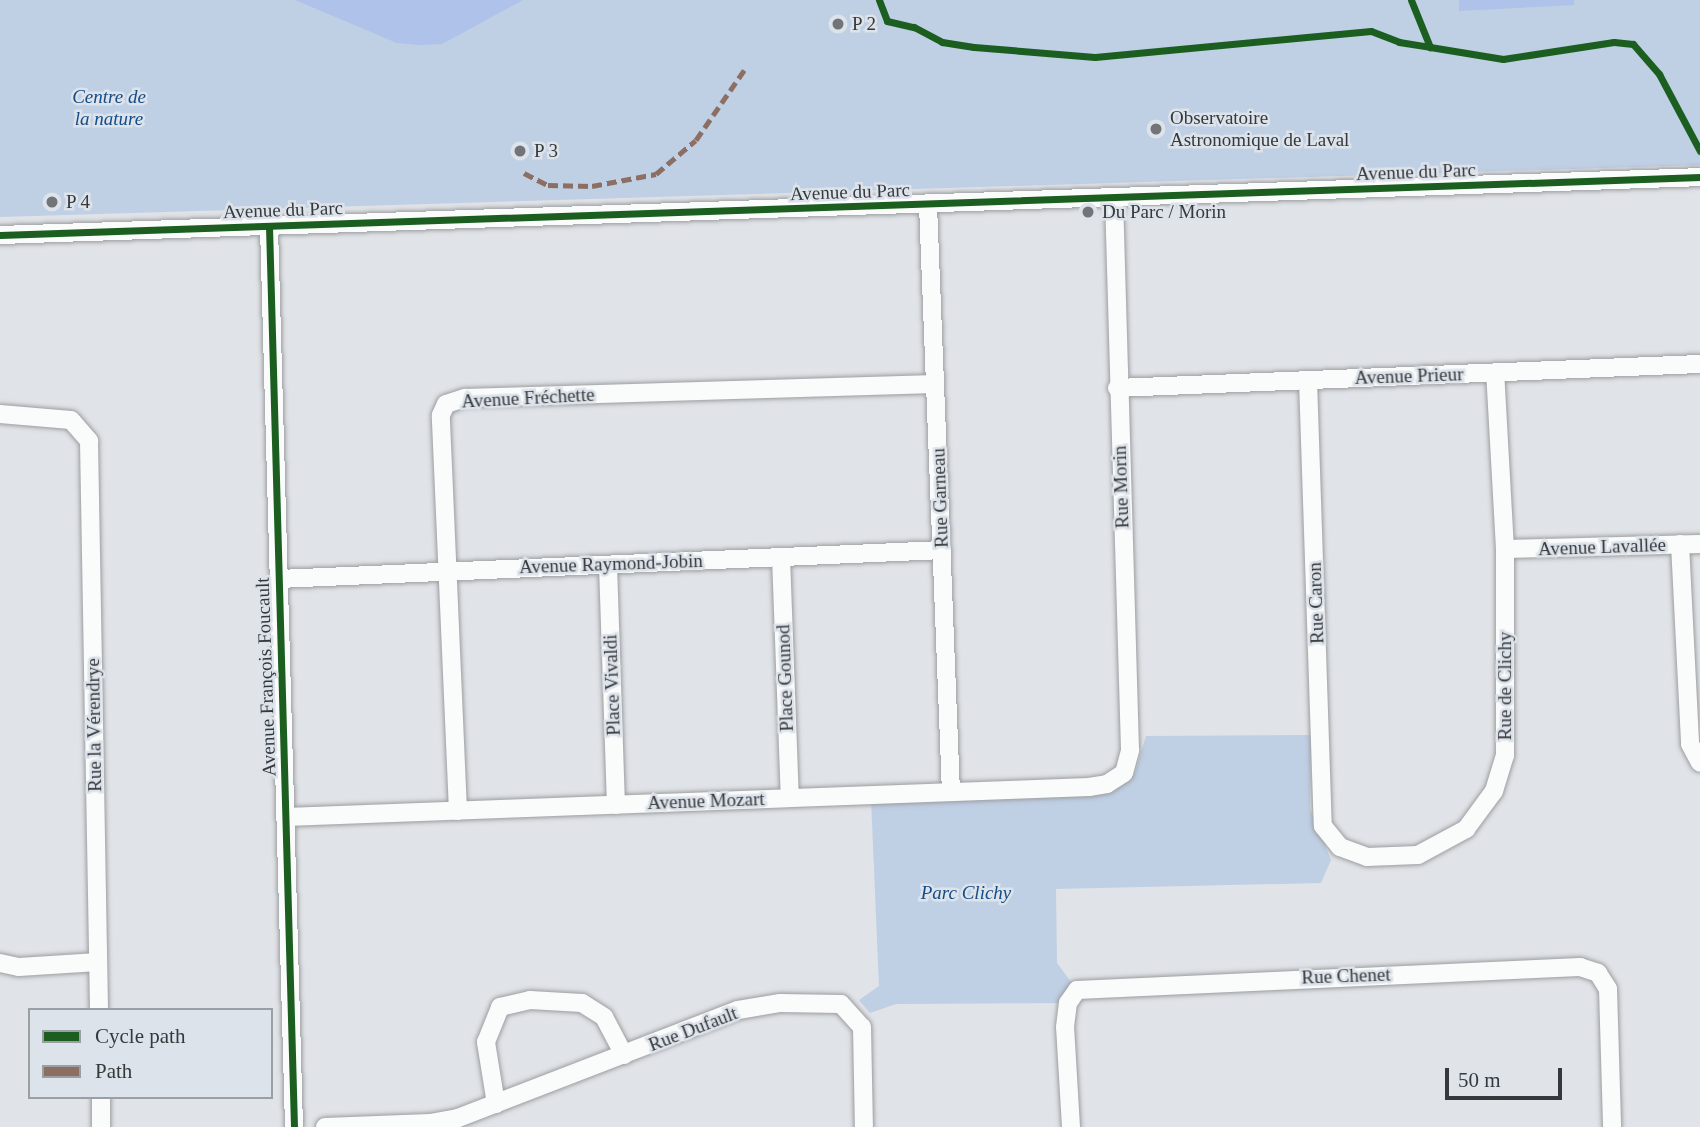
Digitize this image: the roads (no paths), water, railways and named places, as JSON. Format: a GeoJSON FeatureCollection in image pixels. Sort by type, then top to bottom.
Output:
{"type":"FeatureCollection","features":[{"type":"Feature","properties":{"kind":"street","name":"Avenue du Parc"},"geometry":{"type":"LineString","coordinates":[[0,235],[1700,177]]}},
{"type":"Feature","properties":{"kind":"street","name":"Rue Morin"},"geometry":{"type":"LineString","coordinates":[[1114,199],[1117,388],[1130,750],[1124,773]]}},
{"type":"Feature","properties":{"kind":"street","name":"Rue Garneau"},"geometry":{"type":"LineString","coordinates":[[928,205],[951,792]]}},
{"type":"Feature","properties":{"kind":"street","name":"Avenue François Foucault"},"geometry":{"type":"LineString","coordinates":[[269,226],[295,1127]]}},
{"type":"Feature","properties":{"kind":"street","name":"Avenue Prieur"},"geometry":{"type":"LineString","coordinates":[[1117,388],[1700,364]]}},
{"type":"Feature","properties":{"kind":"street","name":"Rue de Clichy"},"geometry":{"type":"LineString","coordinates":[[1323,826],[1340,847],[1367,856],[1418,855],[1466,829],[1494,791],[1505,756],[1505,549],[1495,372]]}},
{"type":"Feature","properties":{"kind":"street","name":"Rue Caron"},"geometry":{"type":"LineString","coordinates":[[1308,380],[1323,826]]}},
{"type":"Feature","properties":{"kind":"street","name":"Avenue Fréchette"},"geometry":{"type":"LineString","coordinates":[[458,811],[440,415],[446,404],[465,398],[935,384]]}},
{"type":"Feature","properties":{"kind":"street","name":"Rue la Vérendrye"},"geometry":{"type":"LineString","coordinates":[[0,414],[71,420],[89,441],[99,1008]]}},
{"type":"Feature","properties":{"kind":"street"},"geometry":{"type":"LineString","coordinates":[[1680,544],[1690,744],[1700,763]]}},
{"type":"Feature","properties":{"kind":"street","name":"Avenue Lavallée"},"geometry":{"type":"LineString","coordinates":[[1505,549],[1700,544]]}},
{"type":"Feature","properties":{"kind":"street","name":"Avenue Raymond-Jobin"},"geometry":{"type":"LineString","coordinates":[[279,579],[942,550]]}},
{"type":"Feature","properties":{"kind":"street","name":"Place Gounod"},"geometry":{"type":"LineString","coordinates":[[781,557],[790,798]]}},
{"type":"Feature","properties":{"kind":"street","name":"Place Vivaldi"},"geometry":{"type":"LineString","coordinates":[[608,565],[616,805]]}},
{"type":"Feature","properties":{"kind":"street","name":"Avenue Mozart"},"geometry":{"type":"LineString","coordinates":[[286,817],[1089,787],[1107,783],[1124,773]]}},
{"type":"Feature","properties":{"kind":"street"},"geometry":{"type":"LineString","coordinates":[[0,963],[19,967],[98,962]]}},
{"type":"Feature","properties":{"kind":"street","name":"Rue Chenet"},"geometry":{"type":"LineString","coordinates":[[1071,1127],[1065,1027],[1068,1003],[1077,990],[1580,967],[1598,973],[1608,989],[1612,1127]]}},
{"type":"Feature","properties":{"kind":"street","name":"Rue Dufault"},"geometry":{"type":"LineString","coordinates":[[496,1104],[486,1042],[500,1007],[530,1000],[582,1003],[604,1017],[624,1055]]}},
{"type":"Feature","properties":{"kind":"street","name":"Rue Dufault"},"geometry":{"type":"LineString","coordinates":[[325,1127],[430,1123],[496,1104],[738,1010],[780,1003],[841,1004],[863,1027],[864,1127]]}},
{"type":"Feature","properties":{"kind":"street"},"geometry":{"type":"LineString","coordinates":[[101,1099],[101,1127]]}},
{"type":"Feature","properties":{"kind":"water"},"geometry":{"type":"Polygon","coordinates":[[[295,0],[523,0],[442,44],[420,45],[397,43],[295,0]]]}},
{"type":"Feature","properties":{"kind":"water"},"geometry":{"type":"Polygon","coordinates":[[[1459,0],[1574,0],[1574,5],[1459,11],[1459,0]]]}},
{"type":"Feature","properties":{"kind":"place","name":"P 2"},"geometry":{"type":"Point","coordinates":[838,24]}},
{"type":"Feature","properties":{"kind":"place","name":"Observatoire Astronomique de Laval"},"geometry":{"type":"Point","coordinates":[1156,129]}},
{"type":"Feature","properties":{"kind":"place","name":"P 3"},"geometry":{"type":"Point","coordinates":[520,151]}},
{"type":"Feature","properties":{"kind":"place","name":"P 4"},"geometry":{"type":"Point","coordinates":[52,202]}},
{"type":"Feature","properties":{"kind":"place","name":"Du Parc / Morin"},"geometry":{"type":"Point","coordinates":[1088,212]}},
{"type":"Feature","properties":{"kind":"park label","name":"Centre de la nature"},"geometry":{"type":"Point","coordinates":[109,108]}},
{"type":"Feature","properties":{"kind":"park label","name":"Parc Clichy"},"geometry":{"type":"Point","coordinates":[966,893]}}]}
